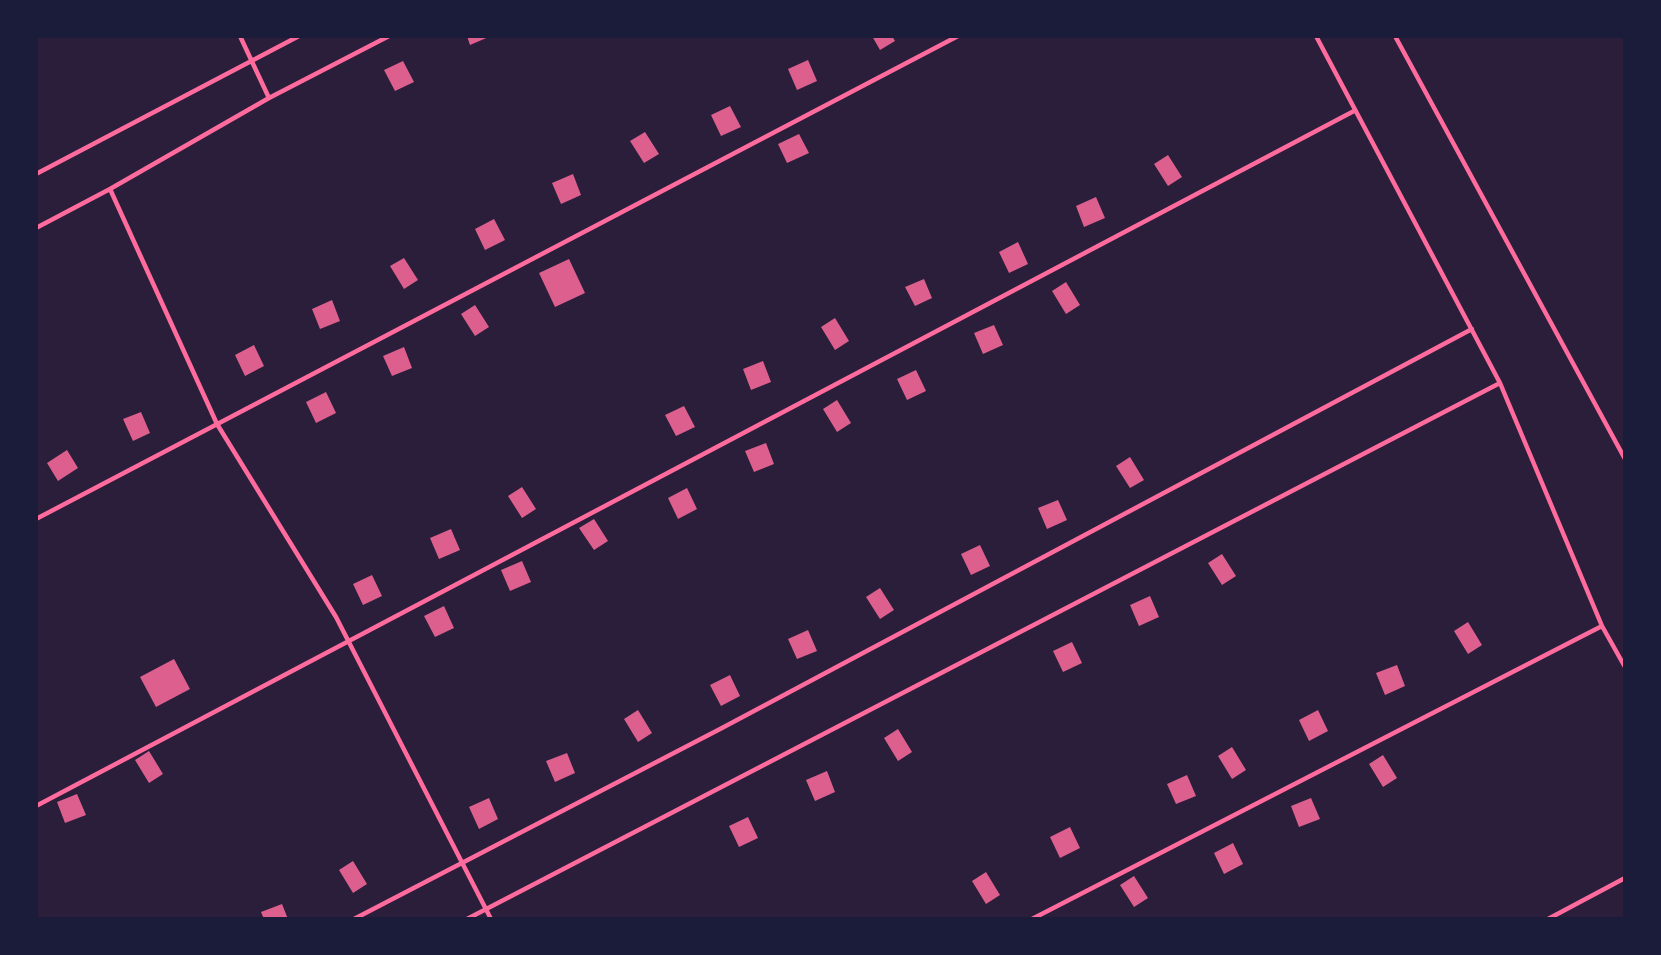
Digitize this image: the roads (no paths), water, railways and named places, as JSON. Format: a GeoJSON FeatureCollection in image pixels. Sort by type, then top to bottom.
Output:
{"type":"FeatureCollection","features":[{"type":"Feature","properties":{"kind":"lane"},"geometry":{"type":"LineString","coordinates":[[240,36],[269,98]]}},
{"type":"Feature","properties":{"kind":"lane"},"geometry":{"type":"LineString","coordinates":[[36,174],[299,36]]}},
{"type":"Feature","properties":{"kind":"lane"},"geometry":{"type":"LineString","coordinates":[[36,228],[111,189],[269,98],[389,36]]}},
{"type":"Feature","properties":{"kind":"lane"},"geometry":{"type":"LineString","coordinates":[[36,519],[958,36]]}},
{"type":"Feature","properties":{"kind":"lane"},"geometry":{"type":"LineString","coordinates":[[1316,36],[1500,383],[1602,626],[1625,667]]}},
{"type":"Feature","properties":{"kind":"lane"},"geometry":{"type":"LineString","coordinates":[[1395,36],[1625,459]]}},
{"type":"Feature","properties":{"kind":"lane"},"geometry":{"type":"LineString","coordinates":[[36,806],[1354,111]]}},
{"type":"Feature","properties":{"kind":"lane"},"geometry":{"type":"LineString","coordinates":[[111,189],[217,424],[336,617],[491,919]]}},
{"type":"Feature","properties":{"kind":"lane"},"geometry":{"type":"LineString","coordinates":[[354,919],[722,728],[1472,329]]}},
{"type":"Feature","properties":{"kind":"lane"},"geometry":{"type":"LineString","coordinates":[[467,919],[1500,383]]}},
{"type":"Feature","properties":{"kind":"lane"},"geometry":{"type":"LineString","coordinates":[[1032,919],[1602,626]]}},
{"type":"Feature","properties":{"kind":"lane"},"geometry":{"type":"LineString","coordinates":[[1548,919],[1625,878]]}}]}
